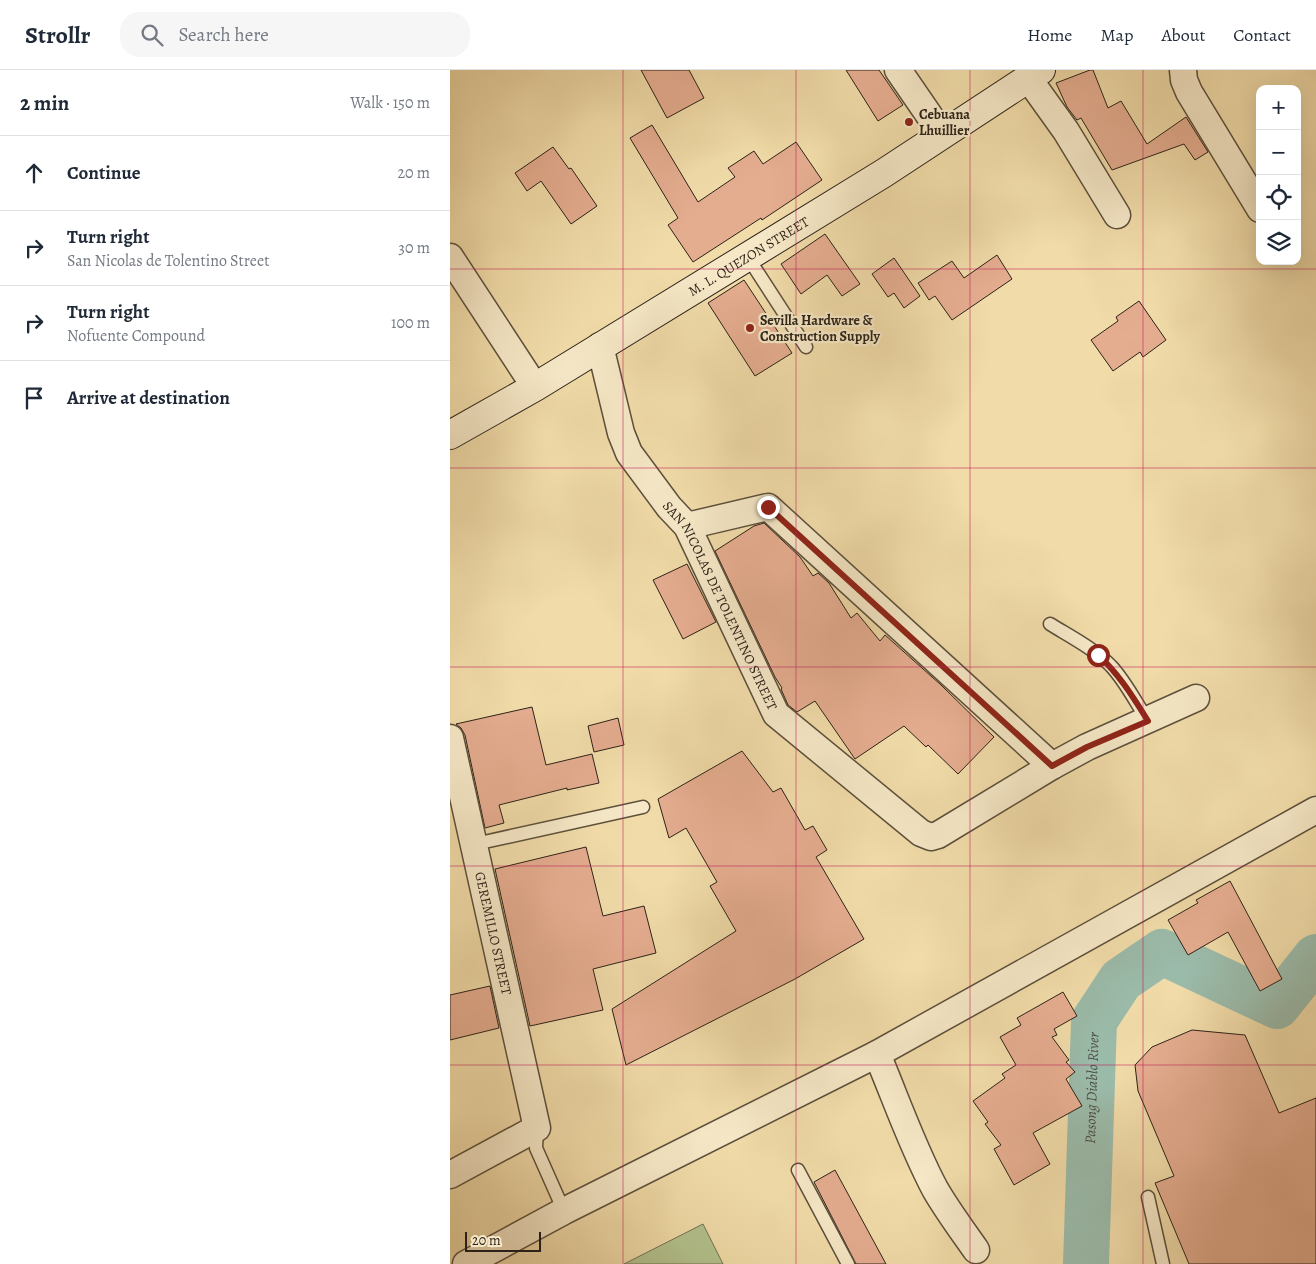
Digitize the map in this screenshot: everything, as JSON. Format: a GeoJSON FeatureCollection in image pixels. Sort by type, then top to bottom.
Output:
{"type":"FeatureCollection","features":[{"type":"Feature","properties":{"kind":"main road","name":"M. L. QUEZON STREET"},"geometry":{"type":"LineString","coordinates":[[450,435],[535,386],[884,173],[1035,74]]}},
{"type":"Feature","properties":{"kind":"street"},"geometry":{"type":"LineString","coordinates":[[898,70],[942,134]]}},
{"type":"Feature","properties":{"kind":"street"},"geometry":{"type":"LineString","coordinates":[[1183,70],[1184,80],[1189,92],[1256,202]]}},
{"type":"Feature","properties":{"kind":"street"},"geometry":{"type":"LineString","coordinates":[[1035,74],[1066,131],[1117,215]]}},
{"type":"Feature","properties":{"kind":"street"},"geometry":{"type":"LineString","coordinates":[[450,257],[535,386]]}},
{"type":"Feature","properties":{"kind":"street","name":"SAN NICOLAS DE TOLENTINO STREET"},"geometry":{"type":"LineString","coordinates":[[600,346],[621,433],[629,453],[669,507],[687,526],[776,714],[921,833],[931,837],[938,835],[1087,747],[1196,698]]}},
{"type":"Feature","properties":{"kind":"street"},"geometry":{"type":"LineString","coordinates":[[687,526],[768,507],[1052,766]]}},
{"type":"Feature","properties":{"kind":"street","name":"GEREMILLO STREET"},"geometry":{"type":"LineString","coordinates":[[450,738],[537,1128]]}},
{"type":"Feature","properties":{"kind":"street"},"geometry":{"type":"LineString","coordinates":[[466,1264],[564,1211],[877,1054],[1316,810]]}},
{"type":"Feature","properties":{"kind":"street"},"geometry":{"type":"LineString","coordinates":[[877,1054],[917,1152],[935,1188],[945,1206],[976,1250]]}},
{"type":"Feature","properties":{"kind":"street"},"geometry":{"type":"LineString","coordinates":[[450,1175],[537,1128]]}},
{"type":"Feature","properties":{"kind":"lane"},"geometry":{"type":"LineString","coordinates":[[746,256],[806,346]]}},
{"type":"Feature","properties":{"kind":"lane"},"geometry":{"type":"LineString","coordinates":[[1050,624],[1086,646],[1112,667],[1148,721]]}},
{"type":"Feature","properties":{"kind":"lane"},"geometry":{"type":"LineString","coordinates":[[475,844],[643,807]]}},
{"type":"Feature","properties":{"kind":"lane"},"geometry":{"type":"LineString","coordinates":[[537,1128],[536,1148],[564,1211]]}},
{"type":"Feature","properties":{"kind":"lane"},"geometry":{"type":"LineString","coordinates":[[798,1170],[848,1264]]}},
{"type":"Feature","properties":{"kind":"lane"},"geometry":{"type":"LineString","coordinates":[[1148,1197],[1163,1264]]}},
{"type":"Feature","properties":{"kind":"green space"},"geometry":{"type":"Polygon","coordinates":[[[703,1224],[723,1264],[624,1264],[703,1224]]]}},
{"type":"Feature","properties":{"kind":"building"},"geometry":{"type":"Polygon","coordinates":[[[641,70],[689,70],[704,98],[667,118],[641,70]]]}},
{"type":"Feature","properties":{"kind":"building"},"geometry":{"type":"Polygon","coordinates":[[[846,70],[879,70],[903,105],[878,121],[846,70]]]}},
{"type":"Feature","properties":{"kind":"building"},"geometry":{"type":"Polygon","coordinates":[[[1093,70],[1108,108],[1121,101],[1147,144],[1186,117],[1208,152],[1195,160],[1184,144],[1112,170],[1081,118],[1077,120],[1067,107],[1056,83],[1093,70]]]}},
{"type":"Feature","properties":{"kind":"building"},"geometry":{"type":"Polygon","coordinates":[[[652,125],[698,202],[735,177],[728,168],[754,151],[763,164],[796,142],[822,180],[762,220],[761,218],[693,262],[668,225],[678,218],[630,138],[652,125]]]}},
{"type":"Feature","properties":{"kind":"building"},"geometry":{"type":"Polygon","coordinates":[[[553,147],[569,169],[571,168],[597,206],[571,224],[541,181],[527,191],[515,173],[553,147]]]}},
{"type":"Feature","properties":{"kind":"building"},"geometry":{"type":"Polygon","coordinates":[[[825,234],[860,284],[842,296],[827,275],[801,294],[781,264],[825,234]]]}},
{"type":"Feature","properties":{"kind":"building"},"geometry":{"type":"Polygon","coordinates":[[[997,255],[1012,279],[952,320],[935,296],[929,300],[918,283],[952,261],[964,278],[997,255]]]}},
{"type":"Feature","properties":{"kind":"building"},"geometry":{"type":"Polygon","coordinates":[[[894,258],[920,296],[904,308],[894,293],[888,297],[872,274],[894,258]]]}},
{"type":"Feature","properties":{"kind":"building","name":"Sevilla Hardware & Construction Supply"},"geometry":{"type":"Polygon","coordinates":[[[744,280],[792,353],[755,376],[708,303],[744,280]]]}},
{"type":"Feature","properties":{"kind":"building"},"geometry":{"type":"Polygon","coordinates":[[[1139,301],[1166,340],[1143,357],[1140,352],[1113,371],[1091,340],[1118,321],[1116,317],[1139,301]]]}},
{"type":"Feature","properties":{"kind":"building"},"geometry":{"type":"Polygon","coordinates":[[[764,523],[800,557],[813,576],[818,573],[829,583],[851,618],[857,613],[880,641],[885,635],[941,685],[994,737],[958,774],[928,745],[926,747],[904,726],[855,759],[815,701],[797,712],[788,705],[782,688],[715,551],[754,526],[764,523]]]}},
{"type":"Feature","properties":{"kind":"building"},"geometry":{"type":"Polygon","coordinates":[[[687,564],[716,622],[683,639],[653,580],[687,564]]]}},
{"type":"Feature","properties":{"kind":"building"},"geometry":{"type":"Polygon","coordinates":[[[532,707],[546,765],[592,754],[599,783],[567,790],[567,788],[499,805],[504,823],[485,828],[465,735],[456,724],[532,707]]]}},
{"type":"Feature","properties":{"kind":"building"},"geometry":{"type":"Polygon","coordinates":[[[618,718],[624,745],[594,752],[588,726],[618,718]]]}},
{"type":"Feature","properties":{"kind":"building"},"geometry":{"type":"Polygon","coordinates":[[[742,751],[773,792],[781,788],[805,830],[813,826],[827,850],[816,857],[864,939],[795,979],[626,1065],[612,1009],[736,931],[710,886],[717,882],[686,828],[669,838],[658,799],[742,751]]]}},
{"type":"Feature","properties":{"kind":"building"},"geometry":{"type":"Polygon","coordinates":[[[586,847],[603,916],[644,906],[656,953],[593,969],[603,1010],[530,1026],[495,869],[586,847]]]}},
{"type":"Feature","properties":{"kind":"building"},"geometry":{"type":"Polygon","coordinates":[[[1230,881],[1282,979],[1260,991],[1228,932],[1188,955],[1168,920],[1198,903],[1196,900],[1230,881]]]}},
{"type":"Feature","properties":{"kind":"building"},"geometry":{"type":"Polygon","coordinates":[[[490,986],[499,1028],[450,1040],[450,995],[490,986]]]}},
{"type":"Feature","properties":{"kind":"building"},"geometry":{"type":"Polygon","coordinates":[[[1063,992],[1077,1016],[1054,1029],[1057,1035],[1052,1037],[1069,1060],[1066,1062],[1075,1072],[1066,1079],[1082,1106],[1033,1133],[1050,1164],[1014,1185],[994,1149],[1001,1145],[985,1124],[988,1122],[973,1101],[1005,1078],[1002,1074],[1016,1065],[1000,1037],[1021,1025],[1017,1018],[1063,992]]]}},
{"type":"Feature","properties":{"kind":"building"},"geometry":{"type":"Polygon","coordinates":[[[1192,1030],[1245,1035],[1279,1113],[1316,1098],[1316,1264],[1189,1264],[1155,1183],[1174,1176],[1138,1091],[1135,1065],[1152,1047],[1192,1030]]]}},
{"type":"Feature","properties":{"kind":"building"},"geometry":{"type":"Polygon","coordinates":[[[835,1170],[886,1264],[856,1264],[814,1182],[835,1170]]]}},
{"type":"Feature","properties":{"kind":"waterway","name":"Pasong Diablo River"},"geometry":{"type":"LineString","coordinates":[[1086,1264],[1094,1021],[1121,980],[1162,952],[1277,1006],[1316,957]]}},
{"type":"Feature","properties":{"kind":"place","name":"Cebuana Lhuillier"},"geometry":{"type":"Point","coordinates":[909,122]}},
{"type":"Feature","properties":{"kind":"place","name":"Sevilla Hardware & Construction Supply"},"geometry":{"type":"Point","coordinates":[750,328]}},
{"type":"Feature","properties":{"kind":"route"},"geometry":{"type":"LineString","coordinates":[[768,507],[1052,766],[1087,747],[1148,721],[1112,667],[1098,655]]}}]}
